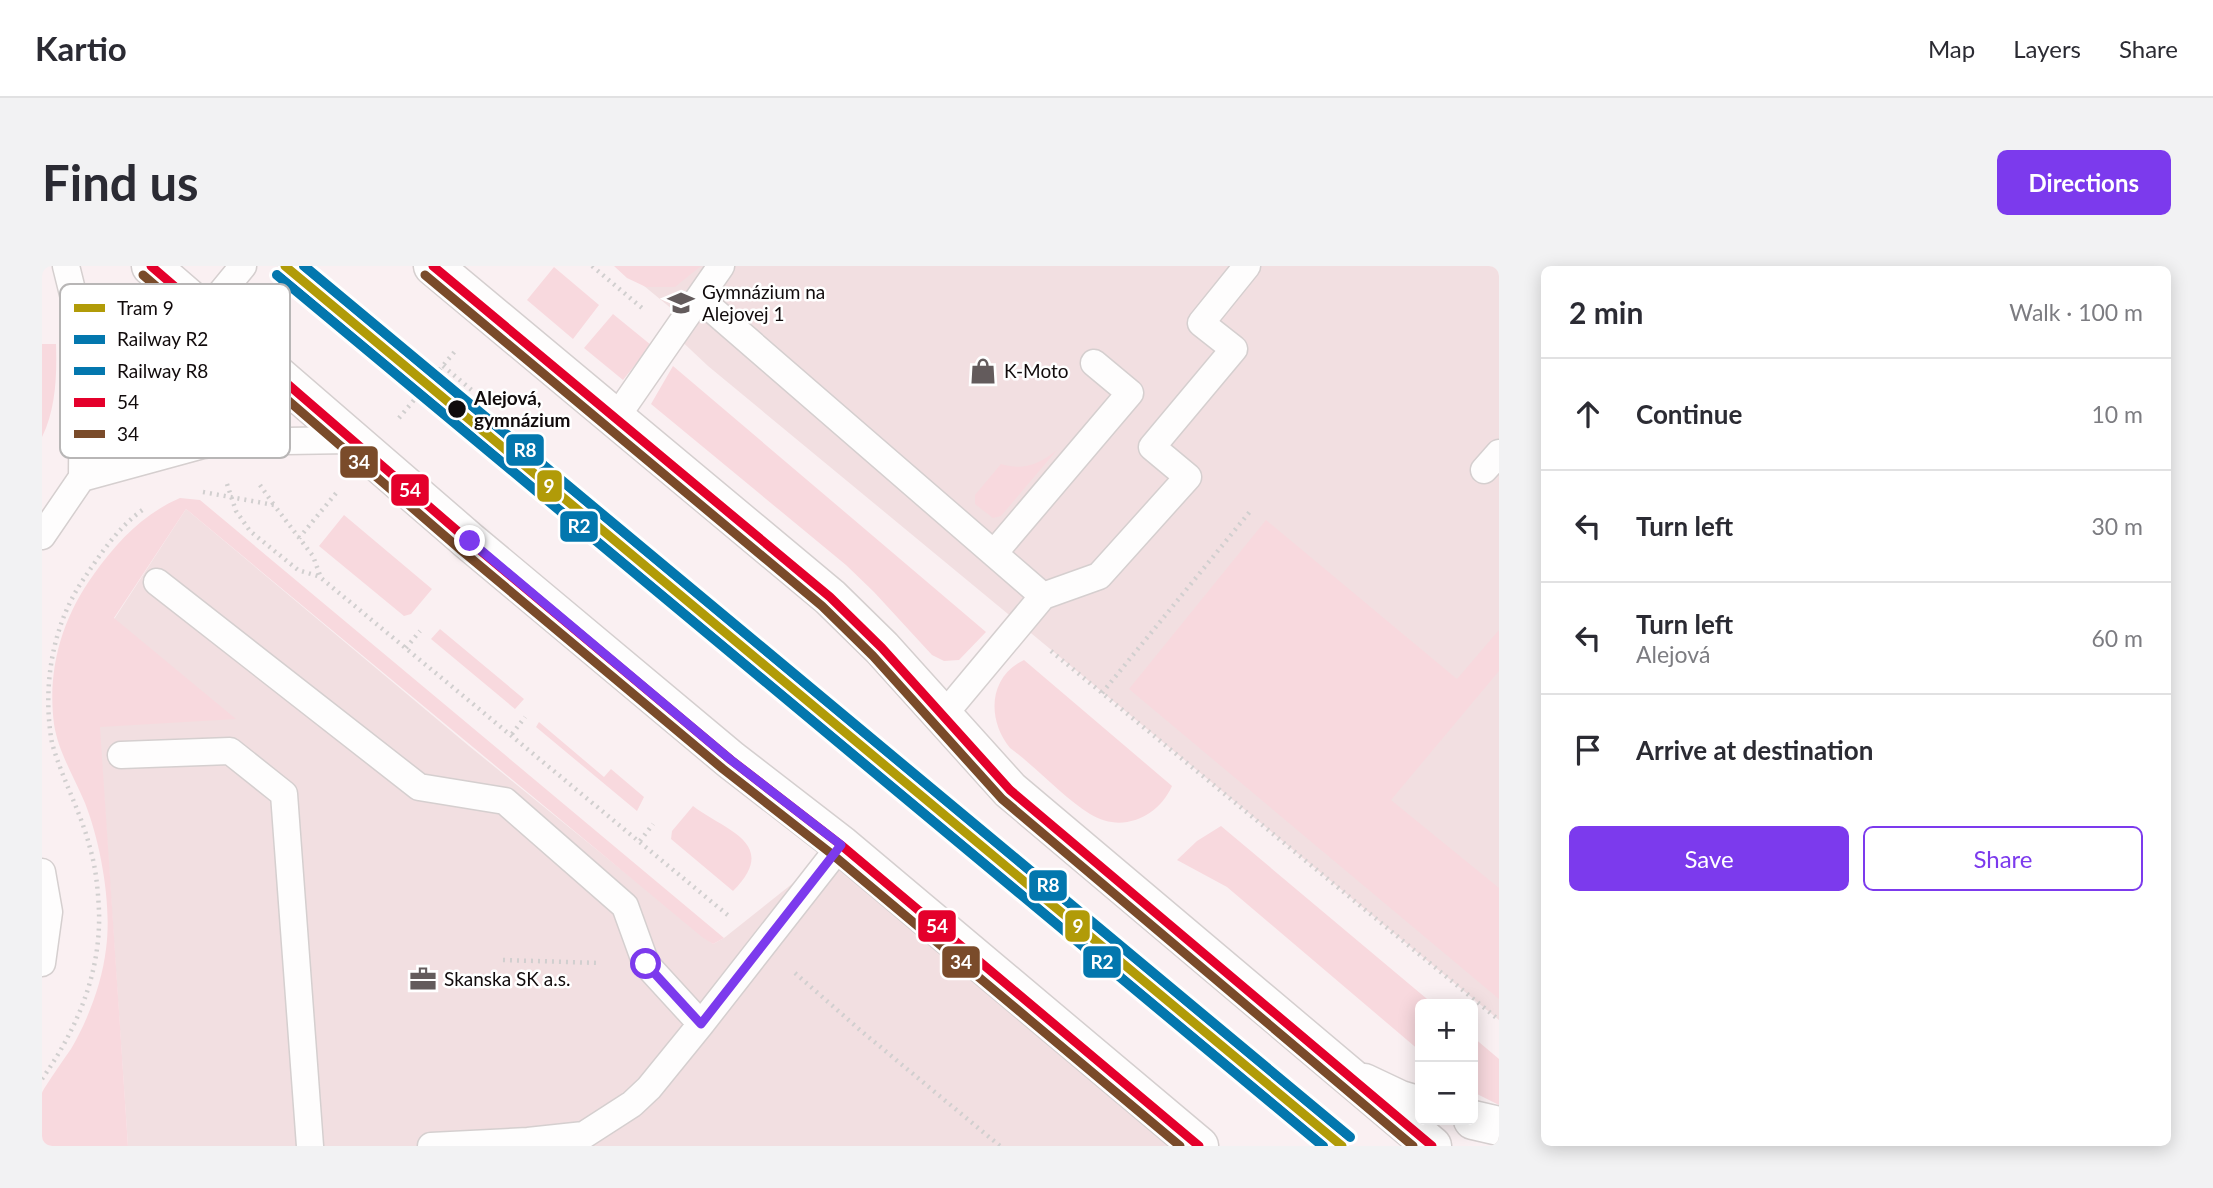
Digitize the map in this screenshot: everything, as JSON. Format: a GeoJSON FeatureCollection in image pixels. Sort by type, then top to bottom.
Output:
{"type":"FeatureCollection","features":[{"type":"Feature","properties":{"kind":"street"},"geometry":{"type":"LineString","coordinates":[[151,266],[172,284]]}},
{"type":"Feature","properties":{"kind":"street"},"geometry":{"type":"LineString","coordinates":[[433,266],[830,597],[882,648],[1010,790],[1432,1146]]}},
{"type":"Feature","properties":{"kind":"street"},"geometry":{"type":"LineString","coordinates":[[290,387],[731,760],[841,845],[1199,1146]]}},
{"type":"Feature","properties":{"kind":"street"},"geometry":{"type":"LineString","coordinates":[[1355,1079],[1415,1104]]}},
{"type":"Feature","properties":{"kind":"street"},"geometry":{"type":"LineString","coordinates":[[1478,1121],[1499,1126]]}},
{"type":"Feature","properties":{"kind":"lane"},"geometry":{"type":"LineString","coordinates":[[66,266],[70,284]]}},
{"type":"Feature","properties":{"kind":"lane"},"geometry":{"type":"LineString","coordinates":[[228,284],[243,266]]}},
{"type":"Feature","properties":{"kind":"lane"},"geometry":{"type":"LineString","coordinates":[[615,419],[721,266]]}},
{"type":"Feature","properties":{"kind":"lane"},"geometry":{"type":"LineString","coordinates":[[943,718],[1043,596],[1099,576],[1188,477],[1152,447],[1234,349],[1201,323],[1247,266]]}},
{"type":"Feature","properties":{"kind":"lane"},"geometry":{"type":"LineString","coordinates":[[699,298],[1043,596]]}},
{"type":"Feature","properties":{"kind":"lane"},"geometry":{"type":"LineString","coordinates":[[995,552],[1130,393],[1094,362]]}},
{"type":"Feature","properties":{"kind":"lane"},"geometry":{"type":"LineString","coordinates":[[290,445],[359,447]]}},
{"type":"Feature","properties":{"kind":"lane"},"geometry":{"type":"LineString","coordinates":[[82,458],[82,478]]}},
{"type":"Feature","properties":{"kind":"lane"},"geometry":{"type":"LineString","coordinates":[[42,536],[96,458]]}},
{"type":"Feature","properties":{"kind":"lane"},"geometry":{"type":"LineString","coordinates":[[82,478],[152,458]]}},
{"type":"Feature","properties":{"kind":"lane"},"geometry":{"type":"LineString","coordinates":[[157,582],[419,787],[505,801],[625,906],[646,964],[701,1024]]}},
{"type":"Feature","properties":{"kind":"lane"},"geometry":{"type":"LineString","coordinates":[[121,755],[230,751],[285,794],[310,1146]]}},
{"type":"Feature","properties":{"kind":"lane"},"geometry":{"type":"LineString","coordinates":[[431,1146],[528,1144],[584,1135],[632,1104],[649,1088],[701,1024],[841,845]]}},
{"type":"Feature","properties":{"kind":"lane"},"geometry":{"type":"LineString","coordinates":[[42,872],[49,912],[42,963]]}},
{"type":"Feature","properties":{"kind":"path"},"geometry":{"type":"LineString","coordinates":[[299,538],[359,447],[443,366],[489,312]]}},
{"type":"Feature","properties":{"kind":"path"},"geometry":{"type":"LineString","coordinates":[[443,366],[472,391]]}},
{"type":"Feature","properties":{"kind":"path"},"geometry":{"type":"LineString","coordinates":[[226,480],[236,511],[250,531],[298,570],[321,578],[512,734],[1000,1146]]}},
{"type":"Feature","properties":{"kind":"path"},"geometry":{"type":"LineString","coordinates":[[200,491],[274,505],[313,556],[321,578]]}},
{"type":"Feature","properties":{"kind":"path"},"geometry":{"type":"LineString","coordinates":[[1102,693],[1252,509]]}},
{"type":"Feature","properties":{"kind":"path"},"geometry":{"type":"LineString","coordinates":[[406,648],[420,631]]}},
{"type":"Feature","properties":{"kind":"path"},"geometry":{"type":"LineString","coordinates":[[512,734],[525,718]]}},
{"type":"Feature","properties":{"kind":"path"},"geometry":{"type":"LineString","coordinates":[[640,841],[653,824]]}},
{"type":"Feature","properties":{"kind":"path"},"geometry":{"type":"LineString","coordinates":[[503,960],[646,964]]}},
{"type":"Feature","properties":{"kind":"shaded area"},"geometry":{"type":"Polygon","coordinates":[[[614,266],[701,266],[675,287],[646,287],[627,278],[614,266]]]}},
{"type":"Feature","properties":{"kind":"shaded area"},"geometry":{"type":"Polygon","coordinates":[[[620,266],[1499,266],[1499,1020],[1478,1003],[1478,999],[1474,999],[708,366],[674,334],[684,319],[620,266]]]}},
{"type":"Feature","properties":{"kind":"shaded area"},"geometry":{"type":"Polygon","coordinates":[[[554,267],[599,305],[573,339],[527,300],[554,267]]]}},
{"type":"Feature","properties":{"kind":"shaded area"},"geometry":{"type":"Polygon","coordinates":[[[613,314],[651,345],[623,380],[584,348],[613,314]]]}},
{"type":"Feature","properties":{"kind":"shaded area"},"geometry":{"type":"Polygon","coordinates":[[[42,344],[56,344],[56,379],[53,403],[42,437],[42,344]]]}},
{"type":"Feature","properties":{"kind":"shaded area"},"geometry":{"type":"Polygon","coordinates":[[[673,366],[986,632],[959,660],[944,661],[932,655],[846,565],[651,404],[673,366]]]}},
{"type":"Feature","properties":{"kind":"shaded area"},"geometry":{"type":"Polygon","coordinates":[[[1057,450],[1001,516],[993,518],[975,504],[975,495],[1001,464],[1017,467],[1031,465],[1057,450]]]}},
{"type":"Feature","properties":{"kind":"shaded area"},"geometry":{"type":"Polygon","coordinates":[[[180,498],[200,500],[724,938],[713,944],[702,937],[186,509],[114,618],[236,719],[100,727],[128,1146],[42,1146],[42,1093],[71,1049],[98,988],[106,949],[108,914],[96,837],[85,803],[59,744],[54,724],[53,684],[59,645],[73,608],[103,562],[143,521],[180,498]]]}},
{"type":"Feature","properties":{"kind":"shaded area"},"geometry":{"type":"Polygon","coordinates":[[[186,509],[469,746],[713,944],[841,845],[1199,1146],[128,1146],[94,650],[186,509]]]}},
{"type":"Feature","properties":{"kind":"shaded area"},"geometry":{"type":"Polygon","coordinates":[[[344,515],[432,589],[411,614],[404,616],[319,546],[344,515]]]}},
{"type":"Feature","properties":{"kind":"shaded area"},"geometry":{"type":"Polygon","coordinates":[[[1266,520],[1457,679],[1499,630],[1499,671],[1391,800],[1499,888],[1499,999],[1129,689],[1266,520]]]}},
{"type":"Feature","properties":{"kind":"shaded area"},"geometry":{"type":"Polygon","coordinates":[[[440,629],[524,699],[515,709],[431,639],[440,629]]]}},
{"type":"Feature","properties":{"kind":"shaded area"},"geometry":{"type":"Polygon","coordinates":[[[1024,660],[1172,786],[1158,806],[1138,819],[1126,822],[1102,820],[1070,799],[1010,748],[997,725],[995,700],[1003,677],[1024,660]]]}},
{"type":"Feature","properties":{"kind":"shaded area"},"geometry":{"type":"Polygon","coordinates":[[[539,722],[604,777],[611,769],[644,797],[637,811],[536,727],[539,722]]]}},
{"type":"Feature","properties":{"kind":"shaded area"},"geometry":{"type":"Polygon","coordinates":[[[693,806],[732,831],[750,849],[751,861],[746,875],[733,891],[671,839],[672,831],[693,806]]]}},
{"type":"Feature","properties":{"kind":"shaded area"},"geometry":{"type":"Polygon","coordinates":[[[1221,826],[1427,999],[1415,999],[1415,1047],[1227,887],[1177,860],[1197,841],[1221,826]]]}},
{"type":"Feature","properties":{"kind":"shaded area"},"geometry":{"type":"Polygon","coordinates":[[[1478,1041],[1499,1059],[1499,1105],[1478,1094],[1478,1041]]]}},
{"type":"Feature","properties":{"kind":"tram line","name":"9"},"geometry":{"type":"LineString","coordinates":[[285,266],[1342,1146]]}},
{"type":"Feature","properties":{"kind":"rail line","name":"R8"},"geometry":{"type":"LineString","coordinates":[[304,266],[1350,1137]]}},
{"type":"Feature","properties":{"kind":"rail line","name":"R2"},"geometry":{"type":"LineString","coordinates":[[277,275],[288,284]]}},
{"type":"Feature","properties":{"kind":"rail line","name":"R2"},"geometry":{"type":"LineString","coordinates":[[290,286],[1323,1146]]}},
{"type":"Feature","properties":{"kind":"transit line","name":"54"},"geometry":{"type":"LineString","coordinates":[[151,266],[172,284]]}},
{"type":"Feature","properties":{"kind":"transit line","name":"54"},"geometry":{"type":"LineString","coordinates":[[433,266],[830,597],[882,648],[1010,790],[1432,1146]]}},
{"type":"Feature","properties":{"kind":"transit line","name":"34"},"geometry":{"type":"LineString","coordinates":[[143,275],[153,284]]}},
{"type":"Feature","properties":{"kind":"transit line","name":"34"},"geometry":{"type":"LineString","coordinates":[[425,275],[822,606],[873,656],[1002,799],[1413,1146]]}},
{"type":"Feature","properties":{"kind":"transit line","name":"54"},"geometry":{"type":"LineString","coordinates":[[290,386],[469,541],[731,760],[841,845],[1199,1146]]}},
{"type":"Feature","properties":{"kind":"transit line","name":"34"},"geometry":{"type":"LineString","coordinates":[[290,402],[461,550],[723,769],[833,855],[1180,1146]]}},
{"type":"Feature","properties":{"kind":"place","name":"Gymnázium na Alejovej 1"},"geometry":{"type":"Point","coordinates":[681,303]}},
{"type":"Feature","properties":{"kind":"place","name":"K-Moto"},"geometry":{"type":"Point","coordinates":[983,371]}},
{"type":"Feature","properties":{"kind":"place","name":"Alejová, gymnázium"},"geometry":{"type":"Point","coordinates":[457,409]}},
{"type":"Feature","properties":{"kind":"place","name":"Skanska SK a.s."},"geometry":{"type":"Point","coordinates":[423,979]}},
{"type":"Feature","properties":{"kind":"route"},"geometry":{"type":"LineString","coordinates":[[470,541],[731,760],[841,845],[701,1024],[646,964]]}}]}
